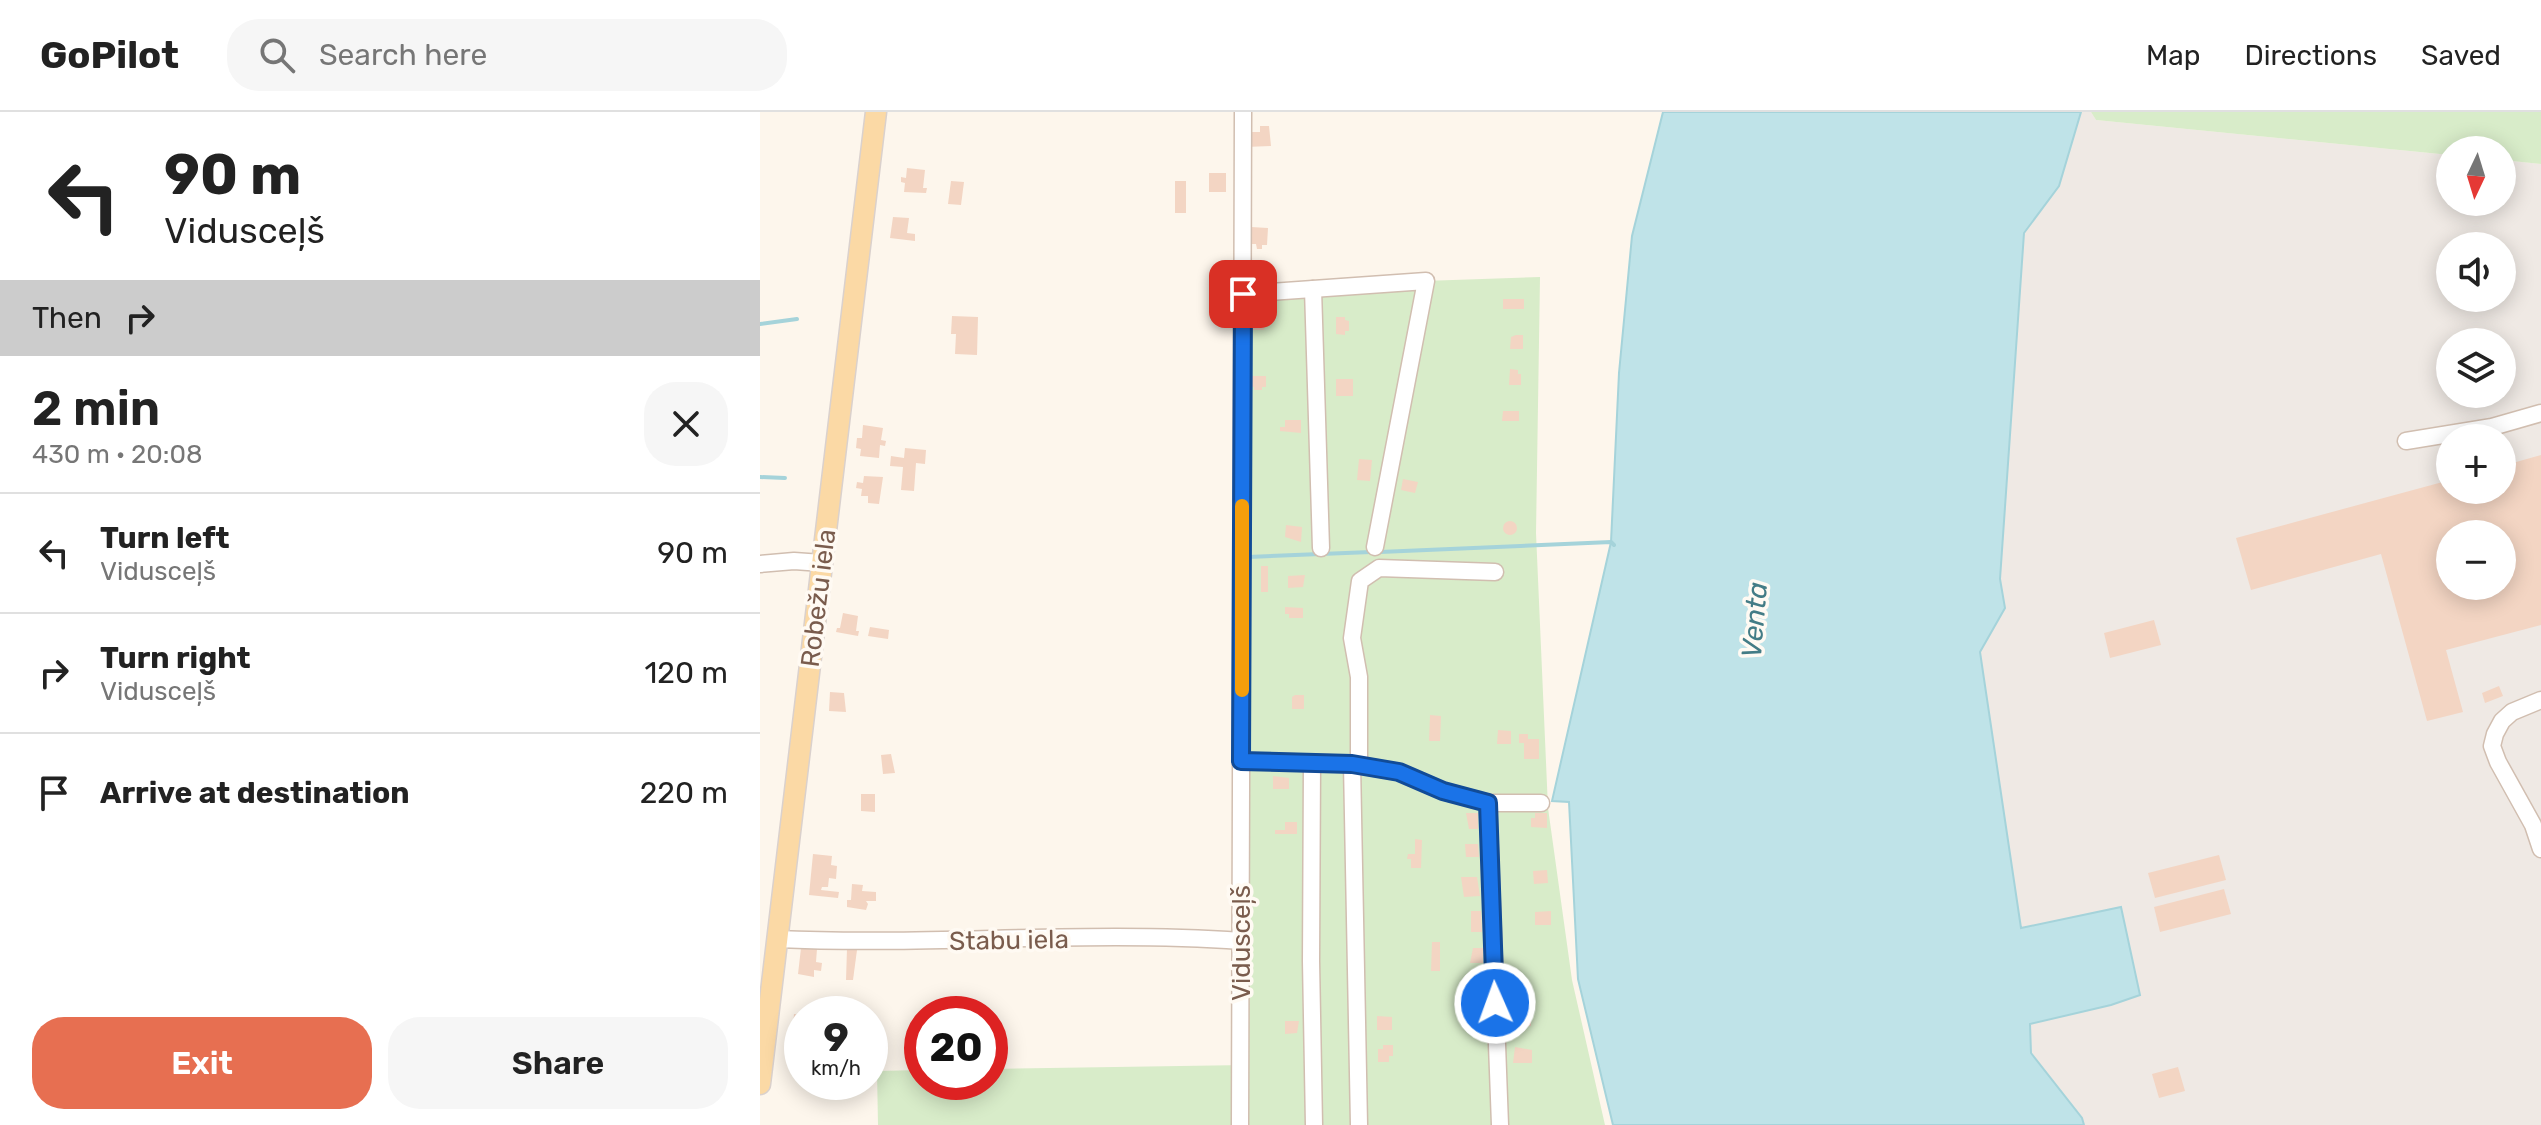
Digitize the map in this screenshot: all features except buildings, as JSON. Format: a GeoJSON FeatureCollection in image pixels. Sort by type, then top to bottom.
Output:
{"type":"FeatureCollection","features":[{"type":"Feature","properties":{"kind":"main road","name":"Robežu iela"},"geometry":{"type":"LineString","coordinates":[[760,1084],[876,112]]}},
{"type":"Feature","properties":{"kind":"street","name":"Vidusceļš"},"geometry":{"type":"LineString","coordinates":[[1240,1125],[1243,112]]}},
{"type":"Feature","properties":{"kind":"street"},"geometry":{"type":"LineString","coordinates":[[1243,294],[1426,281],[1375,547]]}},
{"type":"Feature","properties":{"kind":"street"},"geometry":{"type":"LineString","coordinates":[[1313,289],[1321,548]]}},
{"type":"Feature","properties":{"kind":"street"},"geometry":{"type":"LineString","coordinates":[[2406,441],[2492,427],[2541,413]]}},
{"type":"Feature","properties":{"kind":"street"},"geometry":{"type":"LineString","coordinates":[[760,564],[794,561],[822,563]]}},
{"type":"Feature","properties":{"kind":"street"},"geometry":{"type":"LineString","coordinates":[[1359,1125],[1356,764],[1359,677],[1352,638],[1360,581],[1379,568],[1495,572]]}},
{"type":"Feature","properties":{"kind":"street"},"geometry":{"type":"LineString","coordinates":[[2541,700],[2512,712],[2502,721],[2492,746],[2533,825],[2541,849]]}},
{"type":"Feature","properties":{"kind":"street"},"geometry":{"type":"LineString","coordinates":[[1241,761],[1356,764],[1399,772],[1443,791],[1488,803],[1541,803]]}},
{"type":"Feature","properties":{"kind":"street"},"geometry":{"type":"LineString","coordinates":[[1312,763],[1314,1125]]}},
{"type":"Feature","properties":{"kind":"street"},"geometry":{"type":"LineString","coordinates":[[1488,803],[1500,1125]]}},
{"type":"Feature","properties":{"kind":"street","name":"Stabu iela"},"geometry":{"type":"LineString","coordinates":[[777,939],[878,942],[1187,937],[1241,941]]}},
{"type":"Feature","properties":{"kind":"shaded area"},"geometry":{"type":"Polygon","coordinates":[[[2081,112],[2091,112],[2096,120],[2436,154],[2436,216],[2516,216],[2516,161],[2541,164],[2541,1125],[2084,1125],[2082,1118],[2031,1053],[2030,1024],[2111,1005],[2140,994],[2120,907],[2021,928],[1980,652],[2005,608],[2000,579],[2024,233],[2059,186],[2081,112]]]}},
{"type":"Feature","properties":{"kind":"green space"},"geometry":{"type":"Polygon","coordinates":[[[2091,112],[2541,112],[2541,164],[2516,161],[2516,136],[2436,136],[2436,154],[2096,120],[2091,112]]]}},
{"type":"Feature","properties":{"kind":"green space"},"geometry":{"type":"Polygon","coordinates":[[[1540,277],[1536,533],[1548,808],[1572,980],[1605,1125],[878,1125],[878,1100],[888,1100],[888,1071],[904,1070],[904,1100],[1008,1100],[1008,1069],[1246,1065],[1251,287],[1540,277]]]}},
{"type":"Feature","properties":{"kind":"water","name":"Venta"},"geometry":{"type":"Polygon","coordinates":[[[1663,112],[2081,112],[2059,186],[2024,233],[2000,579],[2005,608],[1980,652],[2021,928],[2121,907],[2140,995],[2030,1024],[2031,1053],[2082,1118],[2084,1125],[1613,1125],[1578,979],[1569,802],[1552,801],[1611,542],[1619,373],[1632,236],[1663,112]]]}},
{"type":"Feature","properties":{"kind":"waterway"},"geometry":{"type":"LineString","coordinates":[[760,324],[797,319]]}},
{"type":"Feature","properties":{"kind":"waterway"},"geometry":{"type":"LineString","coordinates":[[760,477],[785,478]]}},
{"type":"Feature","properties":{"kind":"waterway"},"geometry":{"type":"LineString","coordinates":[[1380,552],[1611,542],[1614,545]]}},
{"type":"Feature","properties":{"kind":"waterway"},"geometry":{"type":"LineString","coordinates":[[1248,557],[1371,552]]}},
{"type":"Feature","properties":{"kind":"slow traffic"},"geometry":{"type":"LineString","coordinates":[[1242,506],[1242,690]]}},
{"type":"Feature","properties":{"kind":"route"},"geometry":{"type":"LineString","coordinates":[[1243,294],[1241,761],[1352,764],[1399,772],[1443,791],[1488,803],[1495,1003]]}}]}
